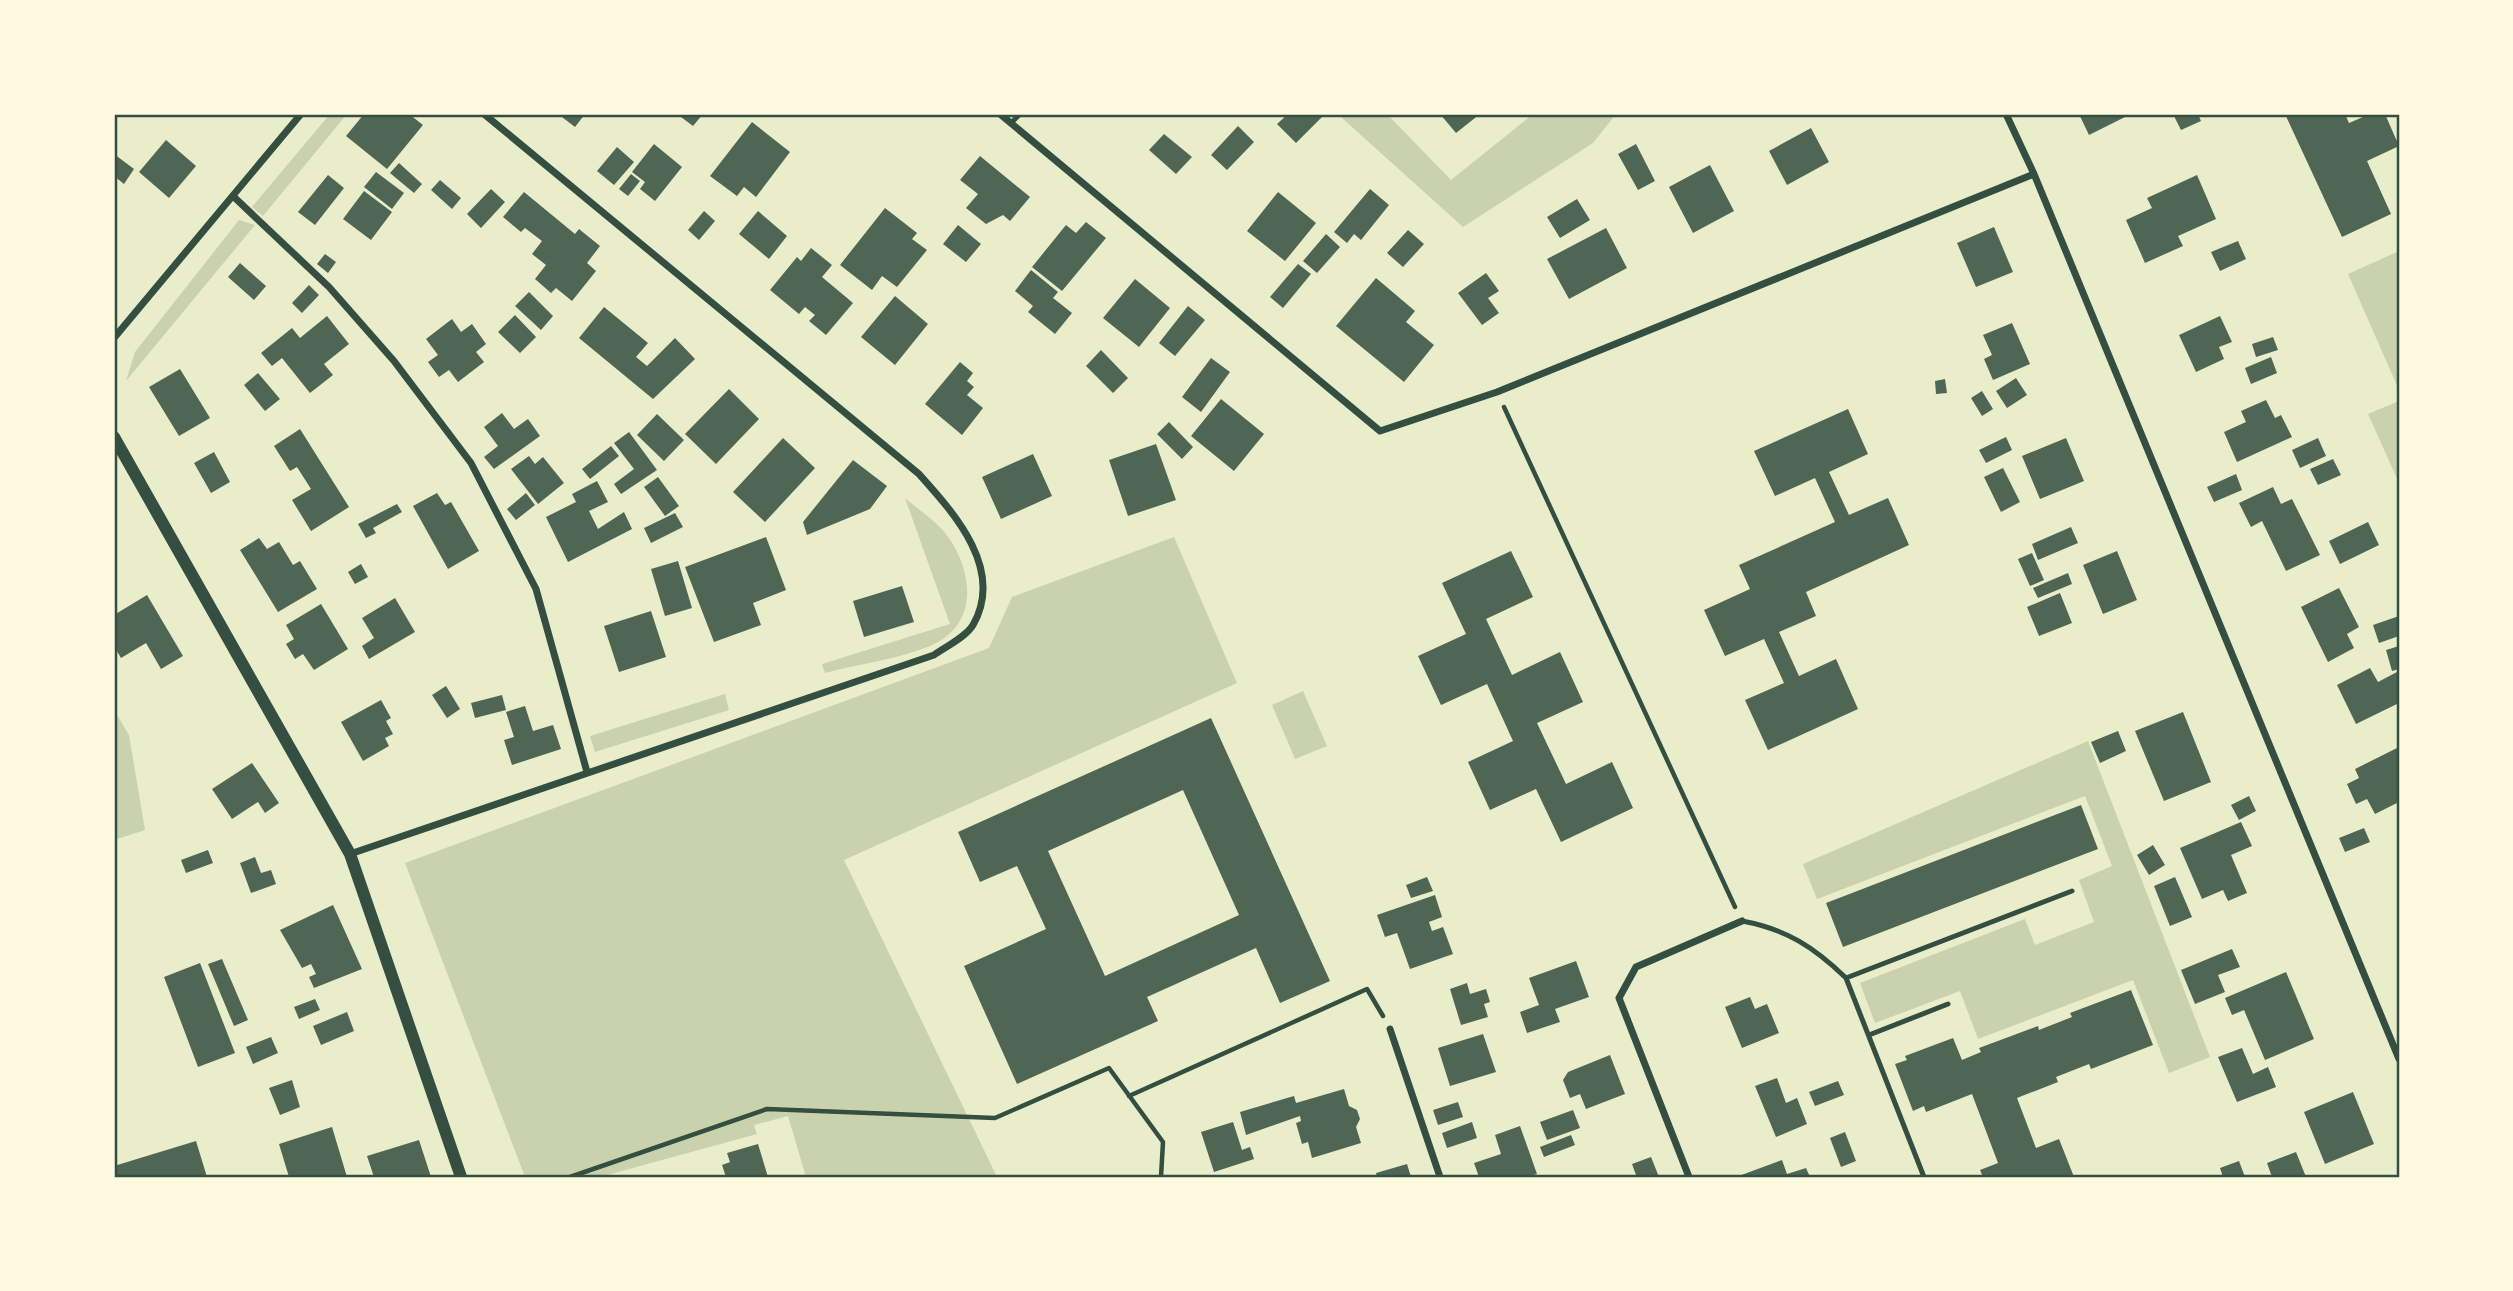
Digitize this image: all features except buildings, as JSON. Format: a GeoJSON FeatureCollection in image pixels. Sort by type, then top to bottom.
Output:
{"type":"FeatureCollection","features":[{"type":"Feature","properties":{"kind":"street"},"geometry":{"type":"LineString","coordinates":[[114,338],[301,114]]}},
{"type":"Feature","properties":{"kind":"street"},"geometry":{"type":"LineString","coordinates":[[350,854],[934,655],[972,627],[983,598],[980,565],[960,519],[919,474],[484,114]]}},
{"type":"Feature","properties":{"kind":"street"},"geometry":{"type":"LineString","coordinates":[[1000,114],[1380,431],[1497,392],[2034,174]]}},
{"type":"Feature","properties":{"kind":"street"},"geometry":{"type":"LineString","coordinates":[[2006,114],[2034,174],[2399,1059]]}},
{"type":"Feature","properties":{"kind":"street"},"geometry":{"type":"LineString","coordinates":[[234,197],[329,287],[386,351],[471,463],[536,589],[587,772]]}},
{"type":"Feature","properties":{"kind":"street"},"geometry":{"type":"LineString","coordinates":[[114,437],[350,854],[461,1177]]}},
{"type":"Feature","properties":{"kind":"street"},"geometry":{"type":"LineString","coordinates":[[1689,1177],[1619,998],[1636,967],[1742,921]]}},
{"type":"Feature","properties":{"kind":"street"},"geometry":{"type":"LineString","coordinates":[[1391,1029],[1440,1177]]}},
{"type":"Feature","properties":{"kind":"lane"},"geometry":{"type":"LineString","coordinates":[[1011,123],[1020,114]]}},
{"type":"Feature","properties":{"kind":"lane"},"geometry":{"type":"LineString","coordinates":[[1846,978],[2072,891]]}},
{"type":"Feature","properties":{"kind":"lane"},"geometry":{"type":"LineString","coordinates":[[1742,921],[1770,926],[1794,936],[1821,954],[1846,978],[1924,1177]]}},
{"type":"Feature","properties":{"kind":"lane"},"geometry":{"type":"LineString","coordinates":[[1869,1035],[1948,1004]]}},
{"type":"Feature","properties":{"kind":"path"},"geometry":{"type":"LineString","coordinates":[[1497,392],[1742,921]]}},
{"type":"Feature","properties":{"kind":"path"},"geometry":{"type":"LineString","coordinates":[[1128,1096],[1367,989],[1391,1029]]}},
{"type":"Feature","properties":{"kind":"path"},"geometry":{"type":"LineString","coordinates":[[570,1177],[767,1109],[995,1118],[1109,1068],[1163,1142],[1161,1177]]}},
{"type":"Feature","properties":{"kind":"green space"},"geometry":{"type":"Polygon","coordinates":[[[330,114],[347,114],[263,216],[252,207],[330,114]]]}},
{"type":"Feature","properties":{"kind":"green space"},"geometry":{"type":"Polygon","coordinates":[[[1346,114],[1387,114],[1451,180],[1533,114],[1616,114],[1593,143],[1463,227],[1342,118],[1346,114]]]}},
{"type":"Feature","properties":{"kind":"green space"},"geometry":{"type":"Polygon","coordinates":[[[239,220],[255,225],[126,381],[135,352],[239,220]]]}},
{"type":"Feature","properties":{"kind":"green space"},"geometry":{"type":"Polygon","coordinates":[[[2399,251],[2399,390],[2348,274],[2399,251]]]}},
{"type":"Feature","properties":{"kind":"green space"},"geometry":{"type":"Polygon","coordinates":[[[2399,401],[2399,483],[2368,414],[2399,401]]]}},
{"type":"Feature","properties":{"kind":"green space"},"geometry":{"type":"Polygon","coordinates":[[[905,498],[940,527],[957,552],[967,583],[964,613],[957,626],[946,637],[930,646],[892,658],[825,673],[822,664],[950,624],[905,498]]]}},
{"type":"Feature","properties":{"kind":"green space"},"geometry":{"type":"Polygon","coordinates":[[[1174,537],[1237,683],[844,860],[997,1177],[806,1177],[788,1116],[754,1125],[757,1134],[600,1177],[525,1177],[405,863],[989,648],[1012,597],[1174,537]]]}},
{"type":"Feature","properties":{"kind":"green space"},"geometry":{"type":"Polygon","coordinates":[[[1303,691],[1327,746],[1295,759],[1272,705],[1303,691]]]}},
{"type":"Feature","properties":{"kind":"green space"},"geometry":{"type":"Polygon","coordinates":[[[725,694],[729,710],[595,752],[590,736],[725,694]]]}},
{"type":"Feature","properties":{"kind":"green space"},"geometry":{"type":"Polygon","coordinates":[[[114,710],[129,735],[145,830],[114,840],[114,710]]]}},
{"type":"Feature","properties":{"kind":"green space"},"geometry":{"type":"Polygon","coordinates":[[[2088,741],[2210,1057],[2169,1073],[2133,980],[1978,1039],[1960,991],[1875,1023],[1860,983],[2025,919],[2035,945],[2094,922],[2079,880],[2112,866],[2085,796],[1817,899],[1803,864],[2088,741]]]}}]}
